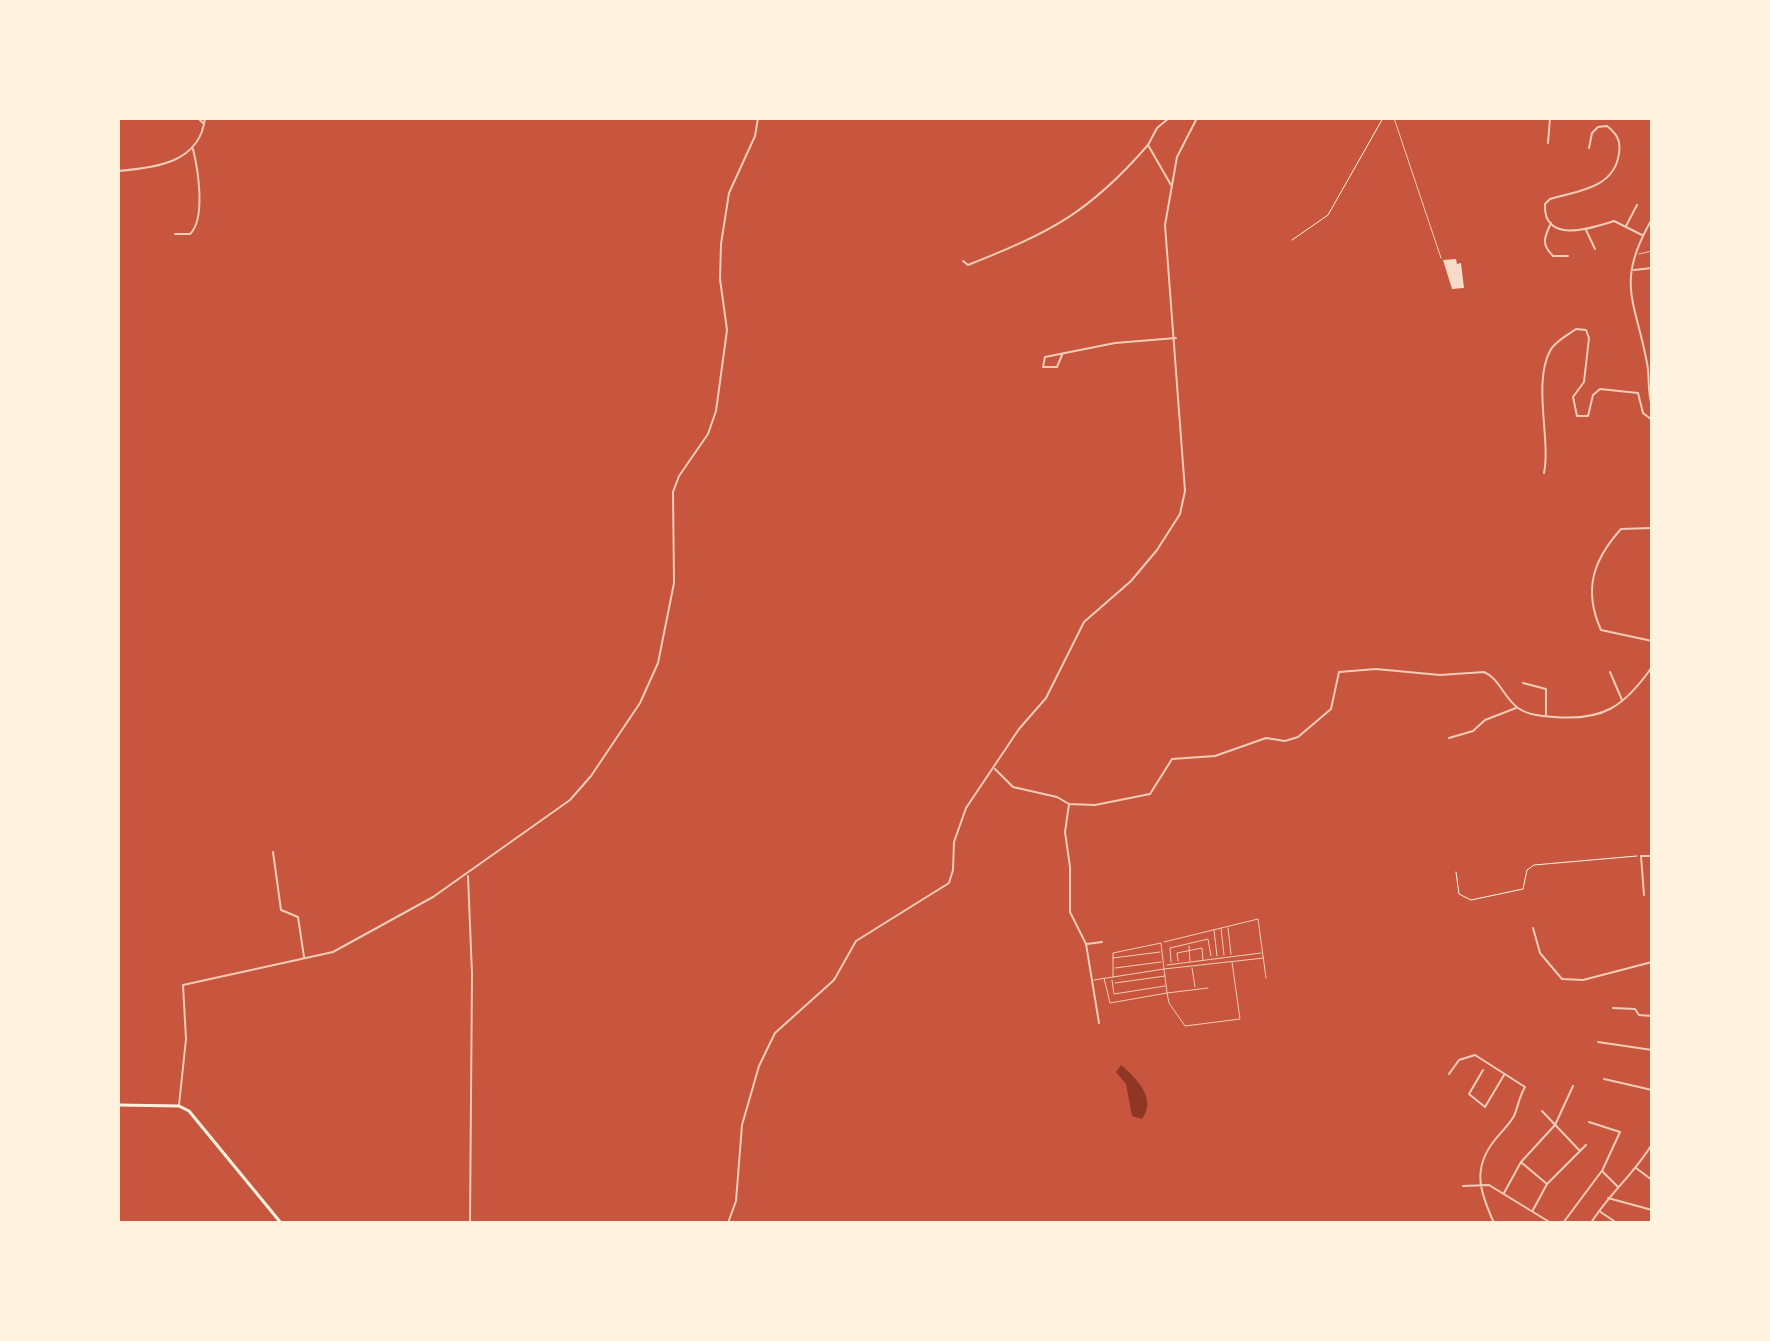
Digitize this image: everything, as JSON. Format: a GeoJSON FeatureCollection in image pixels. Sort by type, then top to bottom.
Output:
{"type":"FeatureCollection","features":[{"type":"Feature","properties":{"kind":"main road"},"geometry":{"type":"LineString","coordinates":[[118,1105],[179,1106],[194,1116],[281,1223]]}},
{"type":"Feature","properties":{"kind":"street"},"geometry":{"type":"LineString","coordinates":[[198,118],[204,124]]}},
{"type":"Feature","properties":{"kind":"street"},"geometry":{"type":"LineString","coordinates":[[118,171],[160,167],[193,148],[202,135],[205,118]]}},
{"type":"Feature","properties":{"kind":"street"},"geometry":{"type":"LineString","coordinates":[[179,1106],[186,1039],[183,985],[333,952],[468,875],[581,789],[653,680],[675,576],[673,492],[712,426],[721,378],[727,330],[719,262],[727,201],[756,131],[758,118]]}},
{"type":"Feature","properties":{"kind":"street"},"geometry":{"type":"LineString","coordinates":[[963,261],[968,265],[1065,221],[1114,183],[1148,145],[1157,128],[1169,118]]}},
{"type":"Feature","properties":{"kind":"street"},"geometry":{"type":"LineString","coordinates":[[728,1223],[736,1201],[742,1125],[759,1066],[775,1033],[834,980],[856,941],[949,883],[958,828],[966,808],[1019,729],[1046,698],[1084,622],[1131,581],[1180,514],[1185,491],[1176,338],[1165,243],[1177,157],[1197,118]]}},
{"type":"Feature","properties":{"kind":"street"},"geometry":{"type":"LineString","coordinates":[[1394,118],[1441,258]]}},
{"type":"Feature","properties":{"kind":"street"},"geometry":{"type":"LineString","coordinates":[[1548,143],[1550,118]]}},
{"type":"Feature","properties":{"kind":"street"},"geometry":{"type":"LineString","coordinates":[[1589,148],[1592,133],[1598,127],[1607,126],[1616,133],[1620,145],[1612,173],[1594,187],[1545,204],[1544,212],[1559,229],[1572,233],[1614,221],[1644,235]]}},
{"type":"Feature","properties":{"kind":"street"},"geometry":{"type":"LineString","coordinates":[[1148,145],[1171,185]]}},
{"type":"Feature","properties":{"kind":"street"},"geometry":{"type":"LineString","coordinates":[[175,234],[190,234],[195,228],[200,181],[193,148]]}},
{"type":"Feature","properties":{"kind":"street"},"geometry":{"type":"LineString","coordinates":[[1626,227],[1637,205]]}},
{"type":"Feature","properties":{"kind":"street"},"geometry":{"type":"LineString","coordinates":[[1652,219],[1636,255],[1629,291],[1648,365],[1652,406]]}},
{"type":"Feature","properties":{"kind":"street"},"geometry":{"type":"LineString","coordinates":[[1551,222],[1543,240],[1545,248],[1553,256],[1568,256]]}},
{"type":"Feature","properties":{"kind":"street"},"geometry":{"type":"LineString","coordinates":[[1585,229],[1595,249]]}},
{"type":"Feature","properties":{"kind":"street"},"geometry":{"type":"LineString","coordinates":[[1636,255],[1652,251]]}},
{"type":"Feature","properties":{"kind":"street"},"geometry":{"type":"LineString","coordinates":[[1632,270],[1652,268]]}},
{"type":"Feature","properties":{"kind":"street"},"geometry":{"type":"LineString","coordinates":[[1544,473],[1547,461],[1541,416],[1548,356],[1555,344],[1576,329],[1584,329],[1589,335],[1584,382],[1573,397],[1577,416],[1588,416],[1593,395],[1605,389],[1638,393],[1643,413],[1652,420]]}},
{"type":"Feature","properties":{"kind":"street"},"geometry":{"type":"LineString","coordinates":[[1062,355],[1057,367],[1043,367],[1045,357],[1115,343],[1176,338]]}},
{"type":"Feature","properties":{"kind":"street"},"geometry":{"type":"LineString","coordinates":[[1652,528],[1621,529],[1594,567],[1592,593],[1601,630],[1652,641]]}},
{"type":"Feature","properties":{"kind":"street"},"geometry":{"type":"LineString","coordinates":[[994,769],[1013,787],[1057,797],[1069,804],[1095,805],[1141,799],[1157,787],[1172,759],[1215,756],[1266,738],[1285,741],[1298,737],[1331,709],[1339,672],[1376,669],[1440,675],[1484,672],[1517,707],[1546,716],[1595,717],[1622,702],[1652,667]]}},
{"type":"Feature","properties":{"kind":"street"},"geometry":{"type":"LineString","coordinates":[[1610,672],[1622,702]]}},
{"type":"Feature","properties":{"kind":"street"},"geometry":{"type":"LineString","coordinates":[[1523,683],[1546,689],[1546,716]]}},
{"type":"Feature","properties":{"kind":"street"},"geometry":{"type":"LineString","coordinates":[[1449,738],[1473,731],[1485,720],[1517,707]]}},
{"type":"Feature","properties":{"kind":"street"},"geometry":{"type":"LineString","coordinates":[[1069,804],[1065,832],[1070,867],[1070,912],[1086,944],[1099,1023]]}},
{"type":"Feature","properties":{"kind":"street"},"geometry":{"type":"LineString","coordinates":[[273,852],[281,910],[298,917],[305,959]]}},
{"type":"Feature","properties":{"kind":"street"},"geometry":{"type":"LineString","coordinates":[[1644,895],[1641,856],[1652,856]]}},
{"type":"Feature","properties":{"kind":"street"},"geometry":{"type":"LineString","coordinates":[[468,875],[472,974],[470,1223]]}},
{"type":"Feature","properties":{"kind":"street"},"geometry":{"type":"LineString","coordinates":[[1166,986],[1114,994],[1111,958],[1117,951],[1258,919],[1266,978]]}},
{"type":"Feature","properties":{"kind":"street"},"geometry":{"type":"LineString","coordinates":[[1228,927],[1231,957]]}},
{"type":"Feature","properties":{"kind":"street"},"geometry":{"type":"LineString","coordinates":[[1221,928],[1224,958]]}},
{"type":"Feature","properties":{"kind":"street"},"geometry":{"type":"LineString","coordinates":[[1533,928],[1540,953],[1562,979],[1583,980],[1652,962]]}},
{"type":"Feature","properties":{"kind":"street"},"geometry":{"type":"LineString","coordinates":[[1214,930],[1217,959]]}},
{"type":"Feature","properties":{"kind":"street"},"geometry":{"type":"LineString","coordinates":[[1171,964],[1170,948],[1208,939],[1211,959]]}},
{"type":"Feature","properties":{"kind":"street"},"geometry":{"type":"LineString","coordinates":[[1086,944],[1102,942]]}},
{"type":"Feature","properties":{"kind":"street"},"geometry":{"type":"LineString","coordinates":[[1161,943],[1169,1003],[1185,1026],[1240,1019],[1232,962]]}},
{"type":"Feature","properties":{"kind":"street"},"geometry":{"type":"LineString","coordinates":[[1188,944],[1191,962]]}},
{"type":"Feature","properties":{"kind":"street"},"geometry":{"type":"LineString","coordinates":[[1178,963],[1177,953],[1202,948],[1203,960]]}},
{"type":"Feature","properties":{"kind":"street"},"geometry":{"type":"LineString","coordinates":[[1111,958],[1162,952]]}},
{"type":"Feature","properties":{"kind":"street"},"geometry":{"type":"LineString","coordinates":[[1112,969],[1263,953]]}},
{"type":"Feature","properties":{"kind":"street"},"geometry":{"type":"LineString","coordinates":[[1092,980],[1264,958]]}},
{"type":"Feature","properties":{"kind":"street"},"geometry":{"type":"LineString","coordinates":[[1192,967],[1195,989]]}},
{"type":"Feature","properties":{"kind":"street"},"geometry":{"type":"LineString","coordinates":[[1112,984],[1165,976]]}},
{"type":"Feature","properties":{"kind":"street"},"geometry":{"type":"LineString","coordinates":[[1104,978],[1110,1003],[1208,988]]}},
{"type":"Feature","properties":{"kind":"street"},"geometry":{"type":"LineString","coordinates":[[1613,1008],[1635,1009],[1639,1015],[1652,1016]]}},
{"type":"Feature","properties":{"kind":"street"},"geometry":{"type":"LineString","coordinates":[[1598,1042],[1652,1050]]}},
{"type":"Feature","properties":{"kind":"street"},"geometry":{"type":"LineString","coordinates":[[1449,1074],[1459,1060],[1475,1055],[1525,1087],[1516,1103],[1515,1114],[1483,1155],[1480,1194],[1494,1223]]}},
{"type":"Feature","properties":{"kind":"street"},"geometry":{"type":"LineString","coordinates":[[1483,1070],[1469,1094],[1485,1107],[1505,1073]]}},
{"type":"Feature","properties":{"kind":"street"},"geometry":{"type":"LineString","coordinates":[[1604,1079],[1652,1090]]}},
{"type":"Feature","properties":{"kind":"street"},"geometry":{"type":"LineString","coordinates":[[1504,1193],[1521,1162],[1555,1125],[1573,1086]]}},
{"type":"Feature","properties":{"kind":"street"},"geometry":{"type":"LineString","coordinates":[[1542,1111],[1580,1151]]}},
{"type":"Feature","properties":{"kind":"street"},"geometry":{"type":"LineString","coordinates":[[1563,1223],[1602,1171],[1620,1132],[1589,1122]]}},
{"type":"Feature","properties":{"kind":"street"},"geometry":{"type":"LineString","coordinates":[[1591,1223],[1652,1144]]}},
{"type":"Feature","properties":{"kind":"street"},"geometry":{"type":"LineString","coordinates":[[1533,1210],[1547,1184],[1586,1145]]}},
{"type":"Feature","properties":{"kind":"street"},"geometry":{"type":"LineString","coordinates":[[1521,1162],[1547,1184]]}},
{"type":"Feature","properties":{"kind":"street"},"geometry":{"type":"LineString","coordinates":[[1636,1168],[1652,1180]]}},
{"type":"Feature","properties":{"kind":"street"},"geometry":{"type":"LineString","coordinates":[[1602,1171],[1618,1187]]}},
{"type":"Feature","properties":{"kind":"street"},"geometry":{"type":"LineString","coordinates":[[1463,1186],[1480,1184],[1504,1193],[1551,1223]]}},
{"type":"Feature","properties":{"kind":"street"},"geometry":{"type":"LineString","coordinates":[[1608,1198],[1652,1210]]}},
{"type":"Feature","properties":{"kind":"street"},"geometry":{"type":"LineString","coordinates":[[1599,1211],[1617,1223]]}},
{"type":"Feature","properties":{"kind":"path"},"geometry":{"type":"LineString","coordinates":[[1292,240],[1328,215],[1383,118]]}},
{"type":"Feature","properties":{"kind":"path"},"geometry":{"type":"LineString","coordinates":[[1456,872],[1459,894],[1471,900],[1518,891],[1526,884],[1527,870],[1534,865],[1641,856]]}},
{"type":"Feature","properties":{"kind":"shaded area"},"geometry":{"type":"Polygon","coordinates":[[[1121,1065],[1138,1081],[1146,1096],[1146,1111],[1142,1119],[1132,1116],[1126,1084],[1116,1072],[1121,1065]]]}},
{"type":"Feature","properties":{"kind":"building"},"geometry":{"type":"Polygon","coordinates":[[[1456,259],[1457,264],[1461,263],[1464,288],[1452,289],[1443,260],[1456,259]]]}}]}
